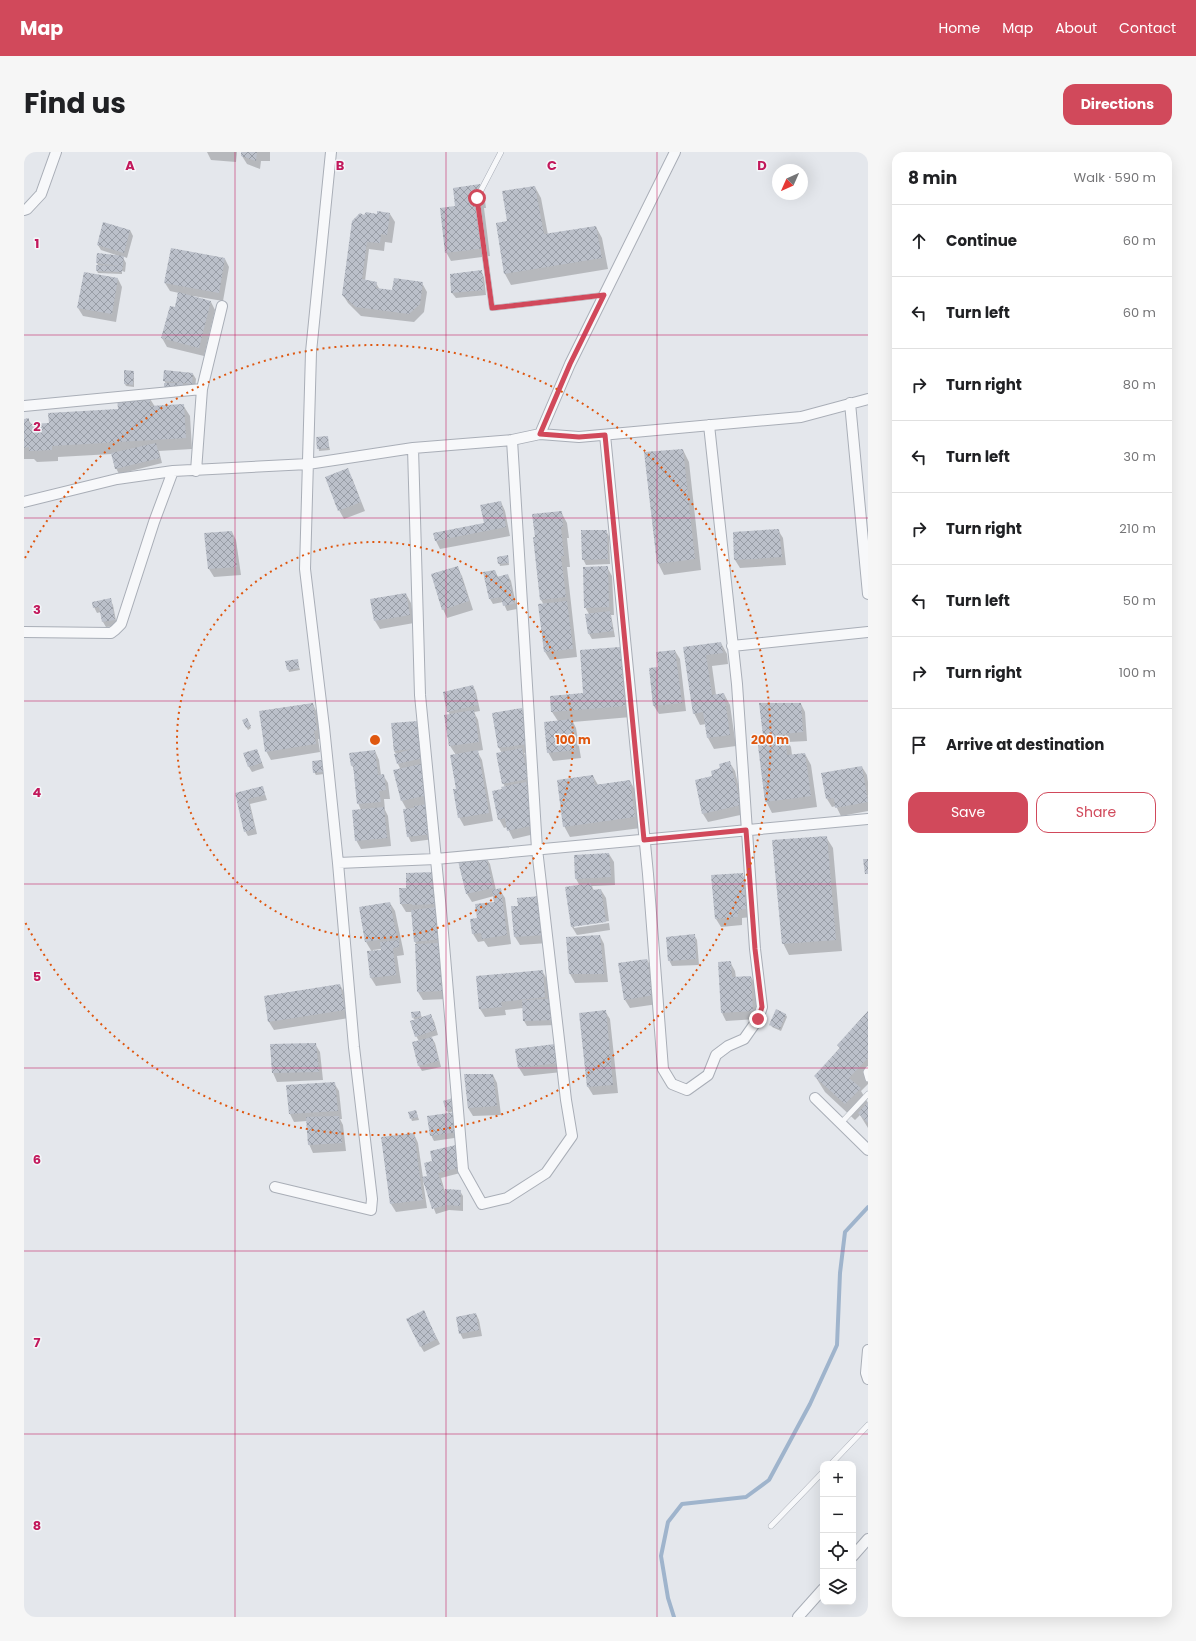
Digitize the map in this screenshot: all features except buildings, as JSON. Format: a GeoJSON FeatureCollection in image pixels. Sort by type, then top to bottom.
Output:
{"type":"FeatureCollection","features":[{"type":"Feature","properties":{"kind":"street"},"geometry":{"type":"LineString","coordinates":[[24,210],[27,209],[41,194],[56,152]]}},
{"type":"Feature","properties":{"kind":"street"},"geometry":{"type":"LineString","coordinates":[[275,1187],[371,1210],[372,1199],[354,1047],[338,863],[324,727],[304,568],[311,352],[330,152]]}},
{"type":"Feature","properties":{"kind":"street"},"geometry":{"type":"LineString","coordinates":[[540,434],[570,364],[675,152]]}},
{"type":"Feature","properties":{"kind":"street"},"geometry":{"type":"LineString","coordinates":[[196,471],[202,389],[222,306]]}},
{"type":"Feature","properties":{"kind":"street"},"geometry":{"type":"LineString","coordinates":[[24,406],[202,389]]}},
{"type":"Feature","properties":{"kind":"street"},"geometry":{"type":"LineString","coordinates":[[24,502],[117,479],[173,471],[308,464],[413,448],[512,440],[540,434],[579,437],[801,417],[868,399]]}},
{"type":"Feature","properties":{"kind":"street"},"geometry":{"type":"LineString","coordinates":[[850,404],[868,594]]}},
{"type":"Feature","properties":{"kind":"street"},"geometry":{"type":"LineString","coordinates":[[605,435],[648,874],[663,1069],[672,1084],[687,1090],[708,1075],[716,1054],[728,1046],[744,1039],[758,1019],[762,1007],[755,949],[737,684],[709,425]]}},
{"type":"Feature","properties":{"kind":"street"},"geometry":{"type":"LineString","coordinates":[[413,448],[420,695],[463,1170],[482,1204],[507,1198],[546,1173],[572,1136],[566,1100],[537,849],[512,440]]}},
{"type":"Feature","properties":{"kind":"street"},"geometry":{"type":"LineString","coordinates":[[24,632],[110,633],[121,624],[154,522],[173,471]]}},
{"type":"Feature","properties":{"kind":"street"},"geometry":{"type":"LineString","coordinates":[[732,646],[868,632]]}},
{"type":"Feature","properties":{"kind":"street"},"geometry":{"type":"LineString","coordinates":[[338,863],[436,859],[868,819]]}},
{"type":"Feature","properties":{"kind":"street"},"geometry":{"type":"LineString","coordinates":[[815,1098],[868,1150]]}},
{"type":"Feature","properties":{"kind":"street"},"geometry":{"type":"LineString","coordinates":[[868,1350],[866,1373],[868,1379]]}},
{"type":"Feature","properties":{"kind":"street"},"geometry":{"type":"LineString","coordinates":[[856,1553],[868,1539]]}},
{"type":"Feature","properties":{"kind":"street"},"geometry":{"type":"LineString","coordinates":[[798,1617],[820,1592]]}},
{"type":"Feature","properties":{"kind":"lane"},"geometry":{"type":"LineString","coordinates":[[501,152],[477,198],[492,308],[604,295]]}},
{"type":"Feature","properties":{"kind":"lane"},"geometry":{"type":"LineString","coordinates":[[868,1069],[866,1072],[868,1079]]}},
{"type":"Feature","properties":{"kind":"lane"},"geometry":{"type":"LineString","coordinates":[[841,1123],[868,1094]]}},
{"type":"Feature","properties":{"kind":"lane"},"geometry":{"type":"LineString","coordinates":[[834,1461],[868,1425]]}},
{"type":"Feature","properties":{"kind":"lane"},"geometry":{"type":"LineString","coordinates":[[771,1526],[820,1475]]}},
{"type":"Feature","properties":{"kind":"waterway"},"geometry":{"type":"LineString","coordinates":[[674,1617],[668,1598],[661,1556],[668,1522],[682,1504],[746,1497],[769,1480],[810,1404],[837,1345],[840,1273],[845,1232],[868,1207]]}},
{"type":"Feature","properties":{"kind":"route"},"geometry":{"type":"LineString","coordinates":[[477,198],[492,308],[604,295],[570,364],[540,434],[579,437],[605,435],[644,840],[746,830],[755,949],[762,1007],[758,1019]]}}]}
